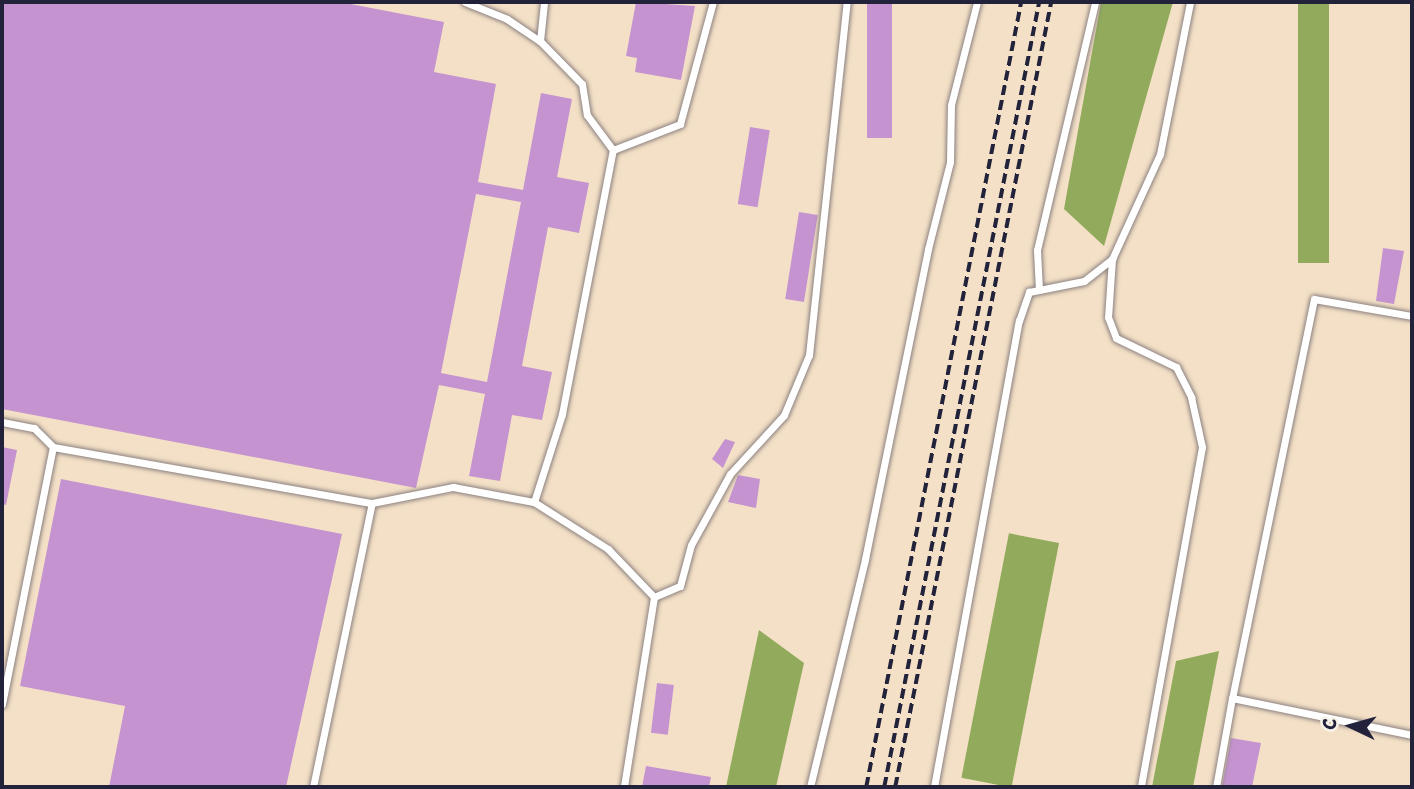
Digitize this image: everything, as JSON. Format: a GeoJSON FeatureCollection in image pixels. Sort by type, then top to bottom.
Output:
{"type":"FeatureCollection","features":[{"type":"Feature","properties":{"kind":"lane"},"geometry":{"type":"LineString","coordinates":[[465,2],[507,19],[540,41],[582,84],[587,116],[613,150],[562,414],[534,502]]}},
{"type":"Feature","properties":{"kind":"lane"},"geometry":{"type":"LineString","coordinates":[[540,41],[544,2]]}},
{"type":"Feature","properties":{"kind":"lane"},"geometry":{"type":"LineString","coordinates":[[613,150],[680,124],[713,2]]}},
{"type":"Feature","properties":{"kind":"lane"},"geometry":{"type":"LineString","coordinates":[[654,597],[680,586],[691,545],[730,474],[784,415],[809,355],[847,2]]}},
{"type":"Feature","properties":{"kind":"lane"},"geometry":{"type":"LineString","coordinates":[[810,787],[865,559],[928,249],[950,162],[951,105],[977,2]]}},
{"type":"Feature","properties":{"kind":"lane"},"geometry":{"type":"LineString","coordinates":[[1038,290],[1037,250],[1095,2]]}},
{"type":"Feature","properties":{"kind":"lane"},"geometry":{"type":"LineString","coordinates":[[1141,787],[1202,447],[1191,397],[1176,367],[1116,338],[1108,317],[1112,259],[1160,154],[1190,2]]}},
{"type":"Feature","properties":{"kind":"lane"},"geometry":{"type":"LineString","coordinates":[[934,787],[1019,321],[1029,292],[1084,281],[1112,259]]}},
{"type":"Feature","properties":{"kind":"lane"},"geometry":{"type":"LineString","coordinates":[[1216,787],[1314,299],[1412,316]]}},
{"type":"Feature","properties":{"kind":"lane"},"geometry":{"type":"LineString","coordinates":[[2,422],[34,429],[53,447],[372,503],[453,487],[534,502],[608,548],[654,597]]}},
{"type":"Feature","properties":{"kind":"lane"},"geometry":{"type":"LineString","coordinates":[[2,704],[53,447]]}},
{"type":"Feature","properties":{"kind":"lane"},"geometry":{"type":"LineString","coordinates":[[313,787],[372,503]]}},
{"type":"Feature","properties":{"kind":"lane"},"geometry":{"type":"LineString","coordinates":[[624,787],[654,597]]}},
{"type":"Feature","properties":{"kind":"lane"},"geometry":{"type":"LineString","coordinates":[[1232,698],[1412,734]]}},
{"type":"Feature","properties":{"kind":"green space"},"geometry":{"type":"Polygon","coordinates":[[[1101,2],[1173,2],[1104,246],[1064,209],[1101,2]]]}},
{"type":"Feature","properties":{"kind":"green space"},"geometry":{"type":"Polygon","coordinates":[[[1298,2],[1329,2],[1329,263],[1298,263],[1298,2]]]}},
{"type":"Feature","properties":{"kind":"green space"},"geometry":{"type":"Polygon","coordinates":[[[1009,533],[1059,543],[1012,787],[961,778],[1009,533]]]}},
{"type":"Feature","properties":{"kind":"green space"},"geometry":{"type":"Polygon","coordinates":[[[759,630],[804,663],[776,787],[726,787],[759,630]]]}},
{"type":"Feature","properties":{"kind":"green space"},"geometry":{"type":"Polygon","coordinates":[[[1219,651],[1193,787],[1152,787],[1176,661],[1219,651]]]}},
{"type":"Feature","properties":{"kind":"building"},"geometry":{"type":"Polygon","coordinates":[[[2,2],[340,2],[444,22],[434,72],[496,84],[478,182],[523,190],[541,93],[572,99],[557,177],[589,183],[579,233],[548,227],[522,366],[552,372],[542,420],[512,415],[500,481],[469,476],[485,394],[439,385],[416,488],[2,409],[2,2]],[[476,194],[441,373],[487,382],[521,202],[476,194]]]}},
{"type":"Feature","properties":{"kind":"building"},"geometry":{"type":"Polygon","coordinates":[[[636,2],[695,6],[681,80],[635,72],[637,58],[626,56],[636,2]]]}},
{"type":"Feature","properties":{"kind":"building"},"geometry":{"type":"Polygon","coordinates":[[[867,2],[892,2],[892,138],[867,138],[867,2]]]}},
{"type":"Feature","properties":{"kind":"building"},"geometry":{"type":"Polygon","coordinates":[[[750,127],[770,130],[758,207],[738,204],[750,127]]]}},
{"type":"Feature","properties":{"kind":"building"},"geometry":{"type":"Polygon","coordinates":[[[799,212],[818,215],[804,302],[785,299],[799,212]]]}},
{"type":"Feature","properties":{"kind":"building"},"geometry":{"type":"Polygon","coordinates":[[[1383,248],[1404,251],[1394,304],[1376,301],[1383,248]]]}},
{"type":"Feature","properties":{"kind":"building"},"geometry":{"type":"Polygon","coordinates":[[[725,439],[735,442],[723,468],[712,459],[725,439]]]}},
{"type":"Feature","properties":{"kind":"building"},"geometry":{"type":"Polygon","coordinates":[[[2,447],[17,450],[6,505],[2,504],[2,447]]]}},
{"type":"Feature","properties":{"kind":"building"},"geometry":{"type":"Polygon","coordinates":[[[738,475],[760,479],[756,508],[728,502],[738,475]]]}},
{"type":"Feature","properties":{"kind":"building"},"geometry":{"type":"Polygon","coordinates":[[[61,479],[342,534],[286,787],[109,787],[125,706],[20,686],[61,479]]]}},
{"type":"Feature","properties":{"kind":"building"},"geometry":{"type":"Polygon","coordinates":[[[657,683],[674,685],[668,735],[651,733],[657,683]]]}},
{"type":"Feature","properties":{"kind":"building"},"geometry":{"type":"Polygon","coordinates":[[[1231,738],[1261,743],[1252,787],[1222,787],[1231,738]]]}},
{"type":"Feature","properties":{"kind":"building"},"geometry":{"type":"Polygon","coordinates":[[[646,766],[711,777],[709,787],[642,787],[646,766]]]}},
{"type":"Feature","properties":{"kind":"railway"},"geometry":{"type":"LineString","coordinates":[[866,787],[1021,2]]}},
{"type":"Feature","properties":{"kind":"railway"},"geometry":{"type":"LineString","coordinates":[[884,787],[1039,2]]}},
{"type":"Feature","properties":{"kind":"railway"},"geometry":{"type":"LineString","coordinates":[[895,787],[1051,2]]}}]}
